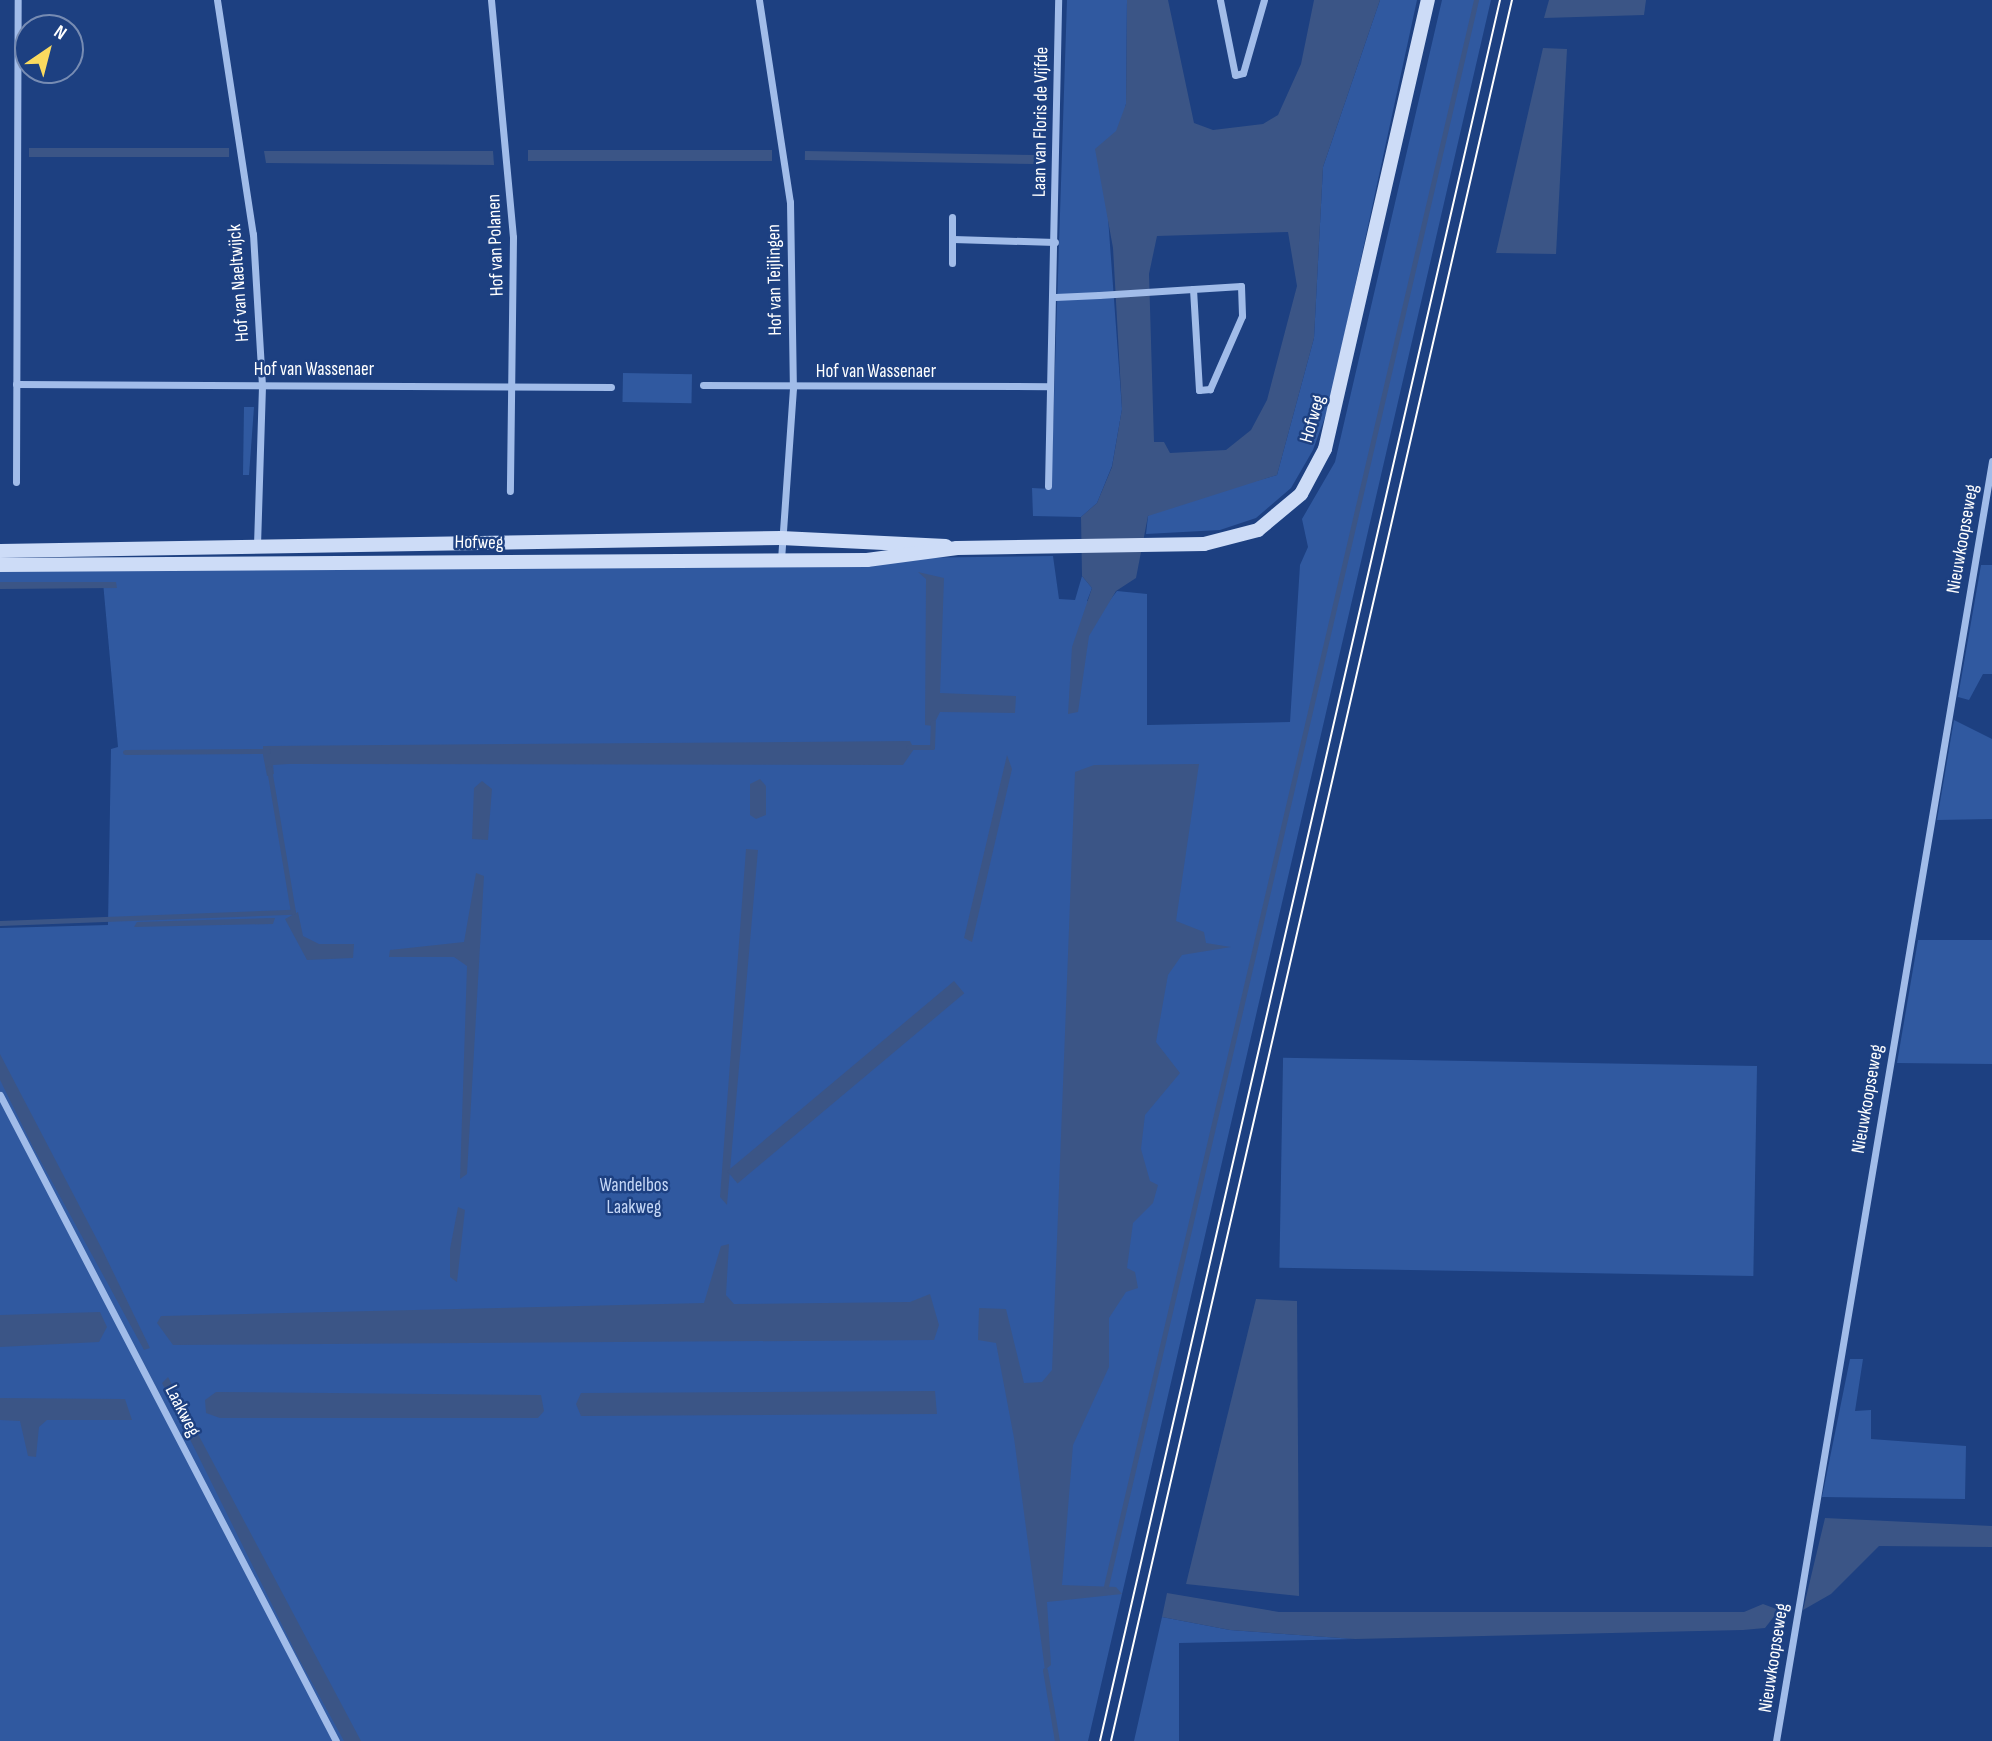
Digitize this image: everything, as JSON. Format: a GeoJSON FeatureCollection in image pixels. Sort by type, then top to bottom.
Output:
{"type":"FeatureCollection","features":[{"type":"Feature","properties":{"kind":"main road","name":"Hofweg"},"geometry":{"type":"LineString","coordinates":[[0,565],[256,566],[867,559],[957,548],[1204,544],[1258,530],[1301,494],[1315,470],[1335,416],[1428,0]]}},
{"type":"Feature","properties":{"kind":"main road","name":"Hofweg"},"geometry":{"type":"LineString","coordinates":[[0,551],[257,544],[781,538],[909,540],[957,548]]}},
{"type":"Feature","properties":{"kind":"street"},"geometry":{"type":"LineString","coordinates":[[16,482],[18,0]]}},
{"type":"Feature","properties":{"kind":"street","name":"Hof van Naeltwijck"},"geometry":{"type":"LineString","coordinates":[[218,0],[244,156],[262,386],[256,566]]}},
{"type":"Feature","properties":{"kind":"street","name":"Hof van Polanen"},"geometry":{"type":"LineString","coordinates":[[491,0],[513,237],[510,491]]}},
{"type":"Feature","properties":{"kind":"street","name":"Hof van Teijlingen"},"geometry":{"type":"LineString","coordinates":[[760,0],[790,202],[793,388],[781,561]]}},
{"type":"Feature","properties":{"kind":"street","name":"Laan van Floris de Vijfde"},"geometry":{"type":"LineString","coordinates":[[1048,486],[1049,386],[1055,297],[1058,1],[1067,0]]}},
{"type":"Feature","properties":{"kind":"street"},"geometry":{"type":"LineString","coordinates":[[1220,0],[1235,75],[1243,73],[1264,0]]}},
{"type":"Feature","properties":{"kind":"street"},"geometry":{"type":"LineString","coordinates":[[952,217],[953,263]]}},
{"type":"Feature","properties":{"kind":"street"},"geometry":{"type":"LineString","coordinates":[[953,239],[1055,242]]}},
{"type":"Feature","properties":{"kind":"street"},"geometry":{"type":"LineString","coordinates":[[1055,297],[1241,286],[1242,316],[1210,389],[1199,390],[1194,289]]}},
{"type":"Feature","properties":{"kind":"street","name":"Hof van Wassenaer"},"geometry":{"type":"LineString","coordinates":[[16,384],[611,387]]}},
{"type":"Feature","properties":{"kind":"street","name":"Hof van Wassenaer"},"geometry":{"type":"LineString","coordinates":[[703,385],[793,388],[1049,386]]}},
{"type":"Feature","properties":{"kind":"street","name":"Nieuwkoopseweg"},"geometry":{"type":"LineString","coordinates":[[1776,1741],[1992,461]]}},
{"type":"Feature","properties":{"kind":"street","name":"Laakweg"},"geometry":{"type":"LineString","coordinates":[[0,1095],[336,1741]]}},
{"type":"Feature","properties":{"kind":"green space"},"geometry":{"type":"Polygon","coordinates":[[[1067,0],[1127,0],[1126,104],[1106,190],[1122,409],[1112,466],[1097,503],[1081,517],[1033,516],[1032,488],[1051,489],[1067,0]]]}},
{"type":"Feature","properties":{"kind":"green space"},"geometry":{"type":"Polygon","coordinates":[[[1380,0],[1417,0],[1329,406],[1313,450],[1291,488],[1256,518],[1220,530],[1146,534],[1148,516],[1158,508],[1277,475],[1314,338],[1323,167],[1380,0]]]}},
{"type":"Feature","properties":{"kind":"green space","name":"Wandelbos Laakweg"},"geometry":{"type":"Polygon","coordinates":[[[1442,0],[1491,0],[1088,1741],[0,1741],[0,928],[108,925],[111,749],[118,747],[103,582],[0,582],[0,570],[1053,556],[1059,599],[1075,600],[1082,576],[1092,588],[1087,601],[1107,604],[1117,591],[1147,594],[1147,725],[1290,722],[1300,565],[1308,547],[1302,519],[1335,462],[1442,0]]]}},
{"type":"Feature","properties":{"kind":"green space"},"geometry":{"type":"Polygon","coordinates":[[[623,373],[692,374],[691,403],[622,402],[623,373]]]}},
{"type":"Feature","properties":{"kind":"green space"},"geometry":{"type":"Polygon","coordinates":[[[244,407],[254,407],[249,475],[243,475],[244,407]]]}},
{"type":"Feature","properties":{"kind":"green space"},"geometry":{"type":"Polygon","coordinates":[[[1981,565],[1992,565],[1992,674],[1983,674],[1969,700],[1958,697],[1981,565]]]}},
{"type":"Feature","properties":{"kind":"green space"},"geometry":{"type":"Polygon","coordinates":[[[1954,720],[1992,739],[1992,819],[1937,820],[1954,720]]]}},
{"type":"Feature","properties":{"kind":"green space"},"geometry":{"type":"Polygon","coordinates":[[[1918,940],[1992,940],[1992,1064],[1897,1063],[1918,940]]]}},
{"type":"Feature","properties":{"kind":"green space"},"geometry":{"type":"Polygon","coordinates":[[[1283,1058],[1757,1066],[1753,1276],[1279,1268],[1283,1058]]]}},
{"type":"Feature","properties":{"kind":"green space"},"geometry":{"type":"Polygon","coordinates":[[[1850,1359],[1863,1359],[1855,1411],[1871,1410],[1871,1439],[1966,1446],[1965,1499],[1822,1497],[1850,1359]]]}},
{"type":"Feature","properties":{"kind":"green space"},"geometry":{"type":"Polygon","coordinates":[[[1162,1617],[1230,1630],[1355,1639],[1179,1643],[1179,1741],[1134,1741],[1162,1617]]]}},
{"type":"Feature","properties":{"kind":"shaded area"},"geometry":{"type":"Polygon","coordinates":[[[1127,0],[1168,0],[1194,123],[1213,130],[1263,124],[1278,115],[1301,64],[1314,0],[1380,0],[1323,167],[1314,338],[1277,475],[1148,516],[1136,578],[1116,591],[1089,636],[1078,712],[1068,714],[1072,647],[1092,588],[1082,576],[1081,517],[1097,503],[1112,467],[1122,409],[1113,248],[1095,149],[1116,131],[1126,104],[1127,0]],[[1288,232],[1157,236],[1149,274],[1154,442],[1164,442],[1170,453],[1226,450],[1251,430],[1267,400],[1297,286],[1288,232]]]}},
{"type":"Feature","properties":{"kind":"shaded area"},"geometry":{"type":"Polygon","coordinates":[[[1549,0],[1646,0],[1644,15],[1544,18],[1549,0]]]}},
{"type":"Feature","properties":{"kind":"shaded area"},"geometry":{"type":"Polygon","coordinates":[[[1543,48],[1567,49],[1556,254],[1496,253],[1543,48]]]}},
{"type":"Feature","properties":{"kind":"shaded area"},"geometry":{"type":"Polygon","coordinates":[[[29,148],[229,148],[229,157],[29,157],[29,148]]]}},
{"type":"Feature","properties":{"kind":"shaded area"},"geometry":{"type":"Polygon","coordinates":[[[528,150],[772,150],[772,161],[528,161],[528,150]]]}},
{"type":"Feature","properties":{"kind":"shaded area"},"geometry":{"type":"Polygon","coordinates":[[[264,151],[493,151],[494,165],[266,163],[264,151]]]}},
{"type":"Feature","properties":{"kind":"shaded area"},"geometry":{"type":"Polygon","coordinates":[[[805,151],[1034,155],[1034,164],[805,160],[805,151]]]}},
{"type":"Feature","properties":{"kind":"shaded area"},"geometry":{"type":"Polygon","coordinates":[[[918,572],[944,578],[940,693],[1016,696],[1015,713],[940,712],[933,726],[925,725],[926,579],[918,572]]]}},
{"type":"Feature","properties":{"kind":"shaded area"},"geometry":{"type":"Polygon","coordinates":[[[0,582],[116,582],[117,588],[0,589],[0,582]]]}},
{"type":"Feature","properties":{"kind":"shaded area"},"geometry":{"type":"Polygon","coordinates":[[[910,741],[914,749],[903,765],[289,764],[273,765],[274,774],[267,776],[263,755],[263,746],[910,741]]]}},
{"type":"Feature","properties":{"kind":"shaded area"},"geometry":{"type":"Polygon","coordinates":[[[1007,755],[1012,769],[972,942],[964,938],[1007,755]]]}},
{"type":"Feature","properties":{"kind":"shaded area"},"geometry":{"type":"Polygon","coordinates":[[[1199,764],[1176,921],[1204,932],[1206,943],[1231,947],[1182,955],[1168,975],[1156,1042],[1180,1073],[1145,1115],[1141,1149],[1150,1181],[1158,1185],[1153,1203],[1133,1223],[1127,1268],[1135,1272],[1138,1288],[1126,1292],[1109,1318],[1109,1367],[1073,1445],[1062,1585],[1116,1587],[1122,1594],[1047,1602],[1051,1665],[1045,1670],[1014,1438],[996,1343],[978,1340],[979,1308],[1006,1309],[1024,1383],[1042,1382],[1052,1370],[1075,772],[1094,765],[1199,764]]]}},
{"type":"Feature","properties":{"kind":"shaded area"},"geometry":{"type":"Polygon","coordinates":[[[760,779],[766,786],[766,815],[756,819],[750,815],[750,784],[760,779]]]}},
{"type":"Feature","properties":{"kind":"shaded area"},"geometry":{"type":"Polygon","coordinates":[[[482,781],[492,789],[488,840],[472,839],[474,788],[482,781]]]}},
{"type":"Feature","properties":{"kind":"shaded area"},"geometry":{"type":"Polygon","coordinates":[[[746,849],[758,850],[727,1205],[720,1197],[746,849]]]}},
{"type":"Feature","properties":{"kind":"shaded area"},"geometry":{"type":"Polygon","coordinates":[[[476,873],[484,876],[467,1174],[460,1179],[467,966],[454,957],[389,957],[390,950],[464,942],[476,873]]]}},
{"type":"Feature","properties":{"kind":"shaded area"},"geometry":{"type":"Polygon","coordinates":[[[298,912],[303,936],[319,944],[354,944],[353,958],[307,960],[285,919],[298,912]]]}},
{"type":"Feature","properties":{"kind":"shaded area"},"geometry":{"type":"Polygon","coordinates":[[[275,918],[273,924],[134,927],[137,922],[275,918]]]}},
{"type":"Feature","properties":{"kind":"shaded area"},"geometry":{"type":"Polygon","coordinates":[[[954,981],[964,993],[738,1184],[727,1171],[954,981]]]}},
{"type":"Feature","properties":{"kind":"shaded area"},"geometry":{"type":"Polygon","coordinates":[[[0,1054],[102,1249],[150,1348],[144,1350],[33,1147],[0,1080],[0,1054]]]}},
{"type":"Feature","properties":{"kind":"shaded area"},"geometry":{"type":"Polygon","coordinates":[[[458,1207],[465,1210],[457,1282],[450,1277],[450,1249],[458,1207]]]}},
{"type":"Feature","properties":{"kind":"shaded area"},"geometry":{"type":"Polygon","coordinates":[[[729,1244],[726,1295],[734,1304],[910,1302],[930,1294],[939,1325],[934,1340],[173,1345],[157,1323],[161,1316],[704,1303],[721,1246],[729,1244]]]}},
{"type":"Feature","properties":{"kind":"shaded area"},"geometry":{"type":"Polygon","coordinates":[[[1256,1299],[1297,1301],[1299,1596],[1186,1584],[1256,1299]]]}},
{"type":"Feature","properties":{"kind":"shaded area"},"geometry":{"type":"Polygon","coordinates":[[[100,1312],[107,1327],[99,1342],[0,1347],[0,1315],[100,1312]]]}},
{"type":"Feature","properties":{"kind":"shaded area"},"geometry":{"type":"Polygon","coordinates":[[[168,1377],[361,1741],[344,1741],[298,1657],[162,1383],[168,1377]]]}},
{"type":"Feature","properties":{"kind":"shaded area"},"geometry":{"type":"Polygon","coordinates":[[[935,1391],[937,1414],[581,1416],[576,1404],[581,1393],[935,1391]]]}},
{"type":"Feature","properties":{"kind":"shaded area"},"geometry":{"type":"Polygon","coordinates":[[[216,1392],[541,1395],[544,1411],[538,1418],[220,1418],[206,1413],[205,1400],[216,1392]]]}},
{"type":"Feature","properties":{"kind":"shaded area"},"geometry":{"type":"Polygon","coordinates":[[[0,1398],[125,1399],[132,1420],[47,1420],[39,1427],[36,1457],[28,1456],[20,1421],[0,1420],[0,1398]]]}},
{"type":"Feature","properties":{"kind":"shaded area"},"geometry":{"type":"Polygon","coordinates":[[[1825,1518],[1992,1526],[1992,1547],[1879,1546],[1831,1594],[1803,1610],[1825,1518]]]}},
{"type":"Feature","properties":{"kind":"shaded area"},"geometry":{"type":"Polygon","coordinates":[[[1167,1593],[1279,1612],[1744,1612],[1763,1604],[1779,1610],[1765,1628],[1743,1630],[1355,1639],[1230,1630],[1162,1617],[1167,1593]]]}},
{"type":"Feature","properties":{"kind":"waterway"},"geometry":{"type":"LineString","coordinates":[[1106,1586],[1476,0]]}},
{"type":"Feature","properties":{"kind":"waterway"},"geometry":{"type":"LineString","coordinates":[[908,747],[932,747],[933,722]]}},
{"type":"Feature","properties":{"kind":"waterway"},"geometry":{"type":"LineString","coordinates":[[125,752],[268,751]]}},
{"type":"Feature","properties":{"kind":"waterway"},"geometry":{"type":"LineString","coordinates":[[0,923],[293,912],[269,768]]}},
{"type":"Feature","properties":{"kind":"waterway"},"geometry":{"type":"LineString","coordinates":[[1045,1670],[1057,1741]]}},
{"type":"Feature","properties":{"kind":"tram line"},"geometry":{"type":"LineString","coordinates":[[1100,1741],[1500,0]]}},
{"type":"Feature","properties":{"kind":"tram line"},"geometry":{"type":"LineString","coordinates":[[1111,1741],[1512,0]]}}]}
